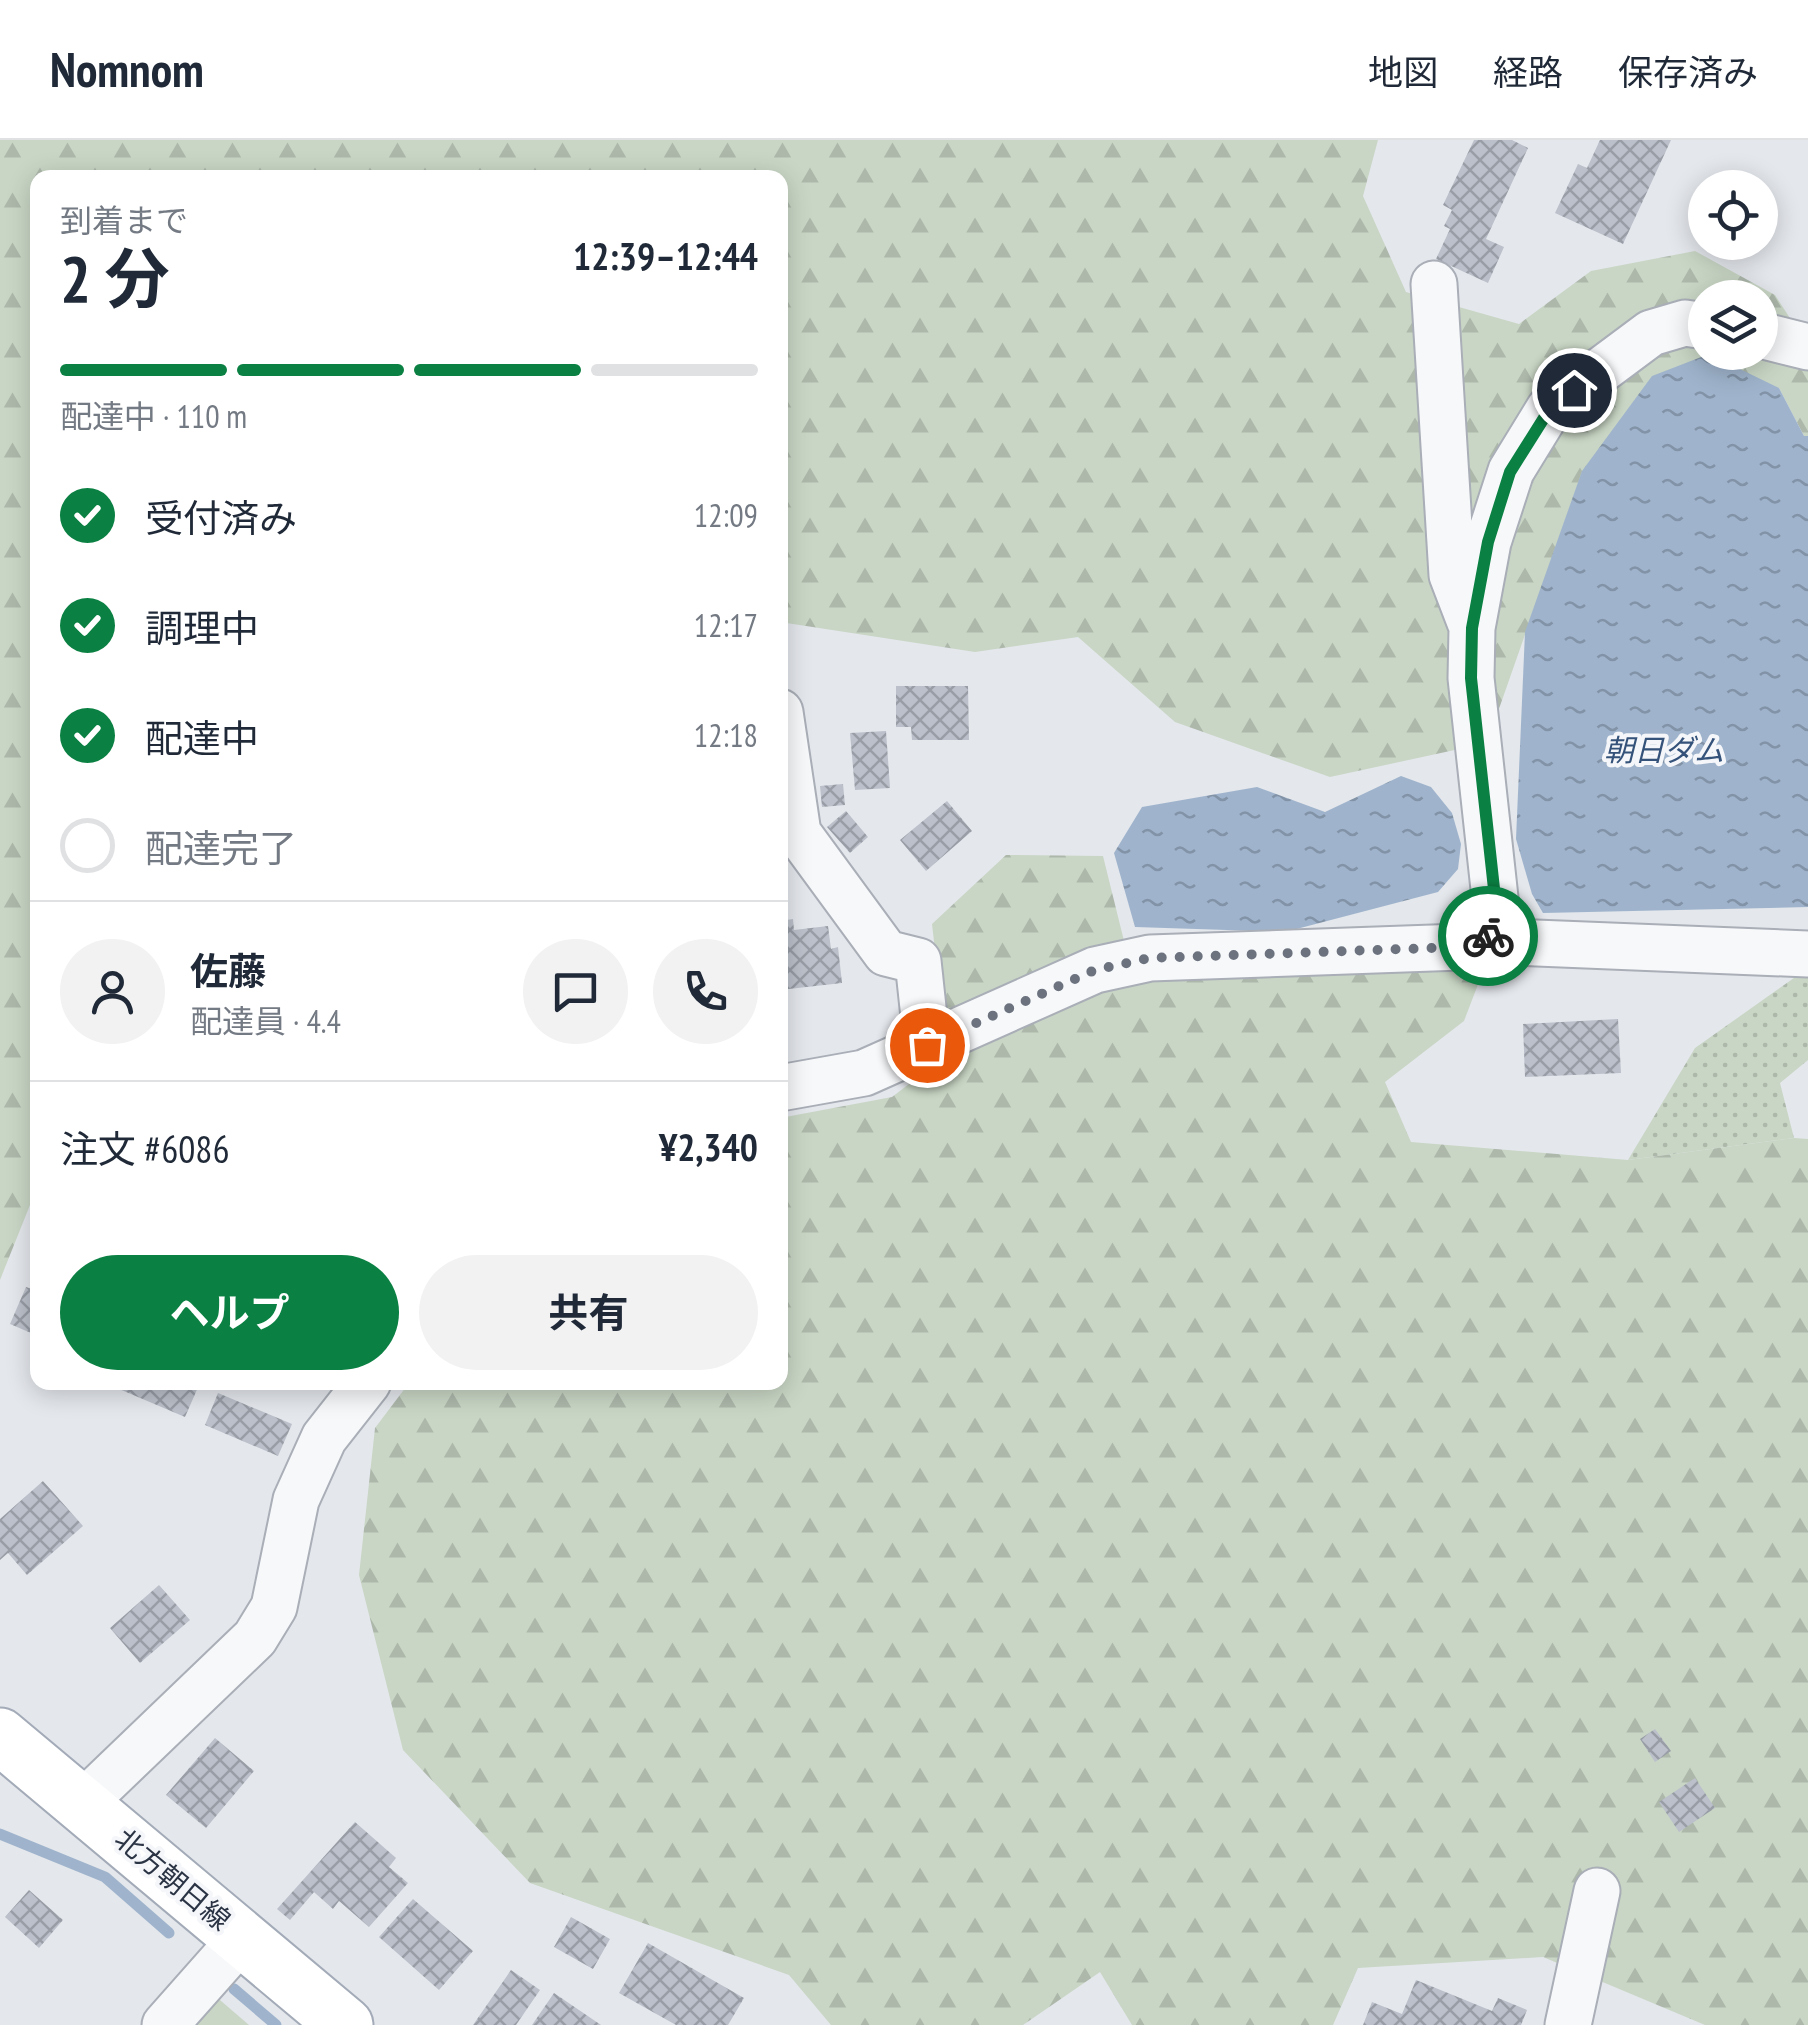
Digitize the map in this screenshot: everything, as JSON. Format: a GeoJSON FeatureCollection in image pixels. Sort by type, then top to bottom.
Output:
{"type":"FeatureCollection","features":[{"type":"Feature","properties":{"kind":"main road","name":"北方朝日線"},"geometry":{"type":"LineString","coordinates":[[0,1736],[345,2025]]}},
{"type":"Feature","properties":{"kind":"street"},"geometry":{"type":"LineString","coordinates":[[1434,284],[1452,575],[1472,628]]}},
{"type":"Feature","properties":{"kind":"street"},"geometry":{"type":"LineString","coordinates":[[1485,941],[1492,930],[1496,907],[1471,678],[1472,628],[1488,542],[1510,472],[1549,410],[1651,332],[1688,323]]}},
{"type":"Feature","properties":{"kind":"street"},"geometry":{"type":"LineString","coordinates":[[1778,340],[1808,347]]}},
{"type":"Feature","properties":{"kind":"street"},"geometry":{"type":"LineString","coordinates":[[788,766],[798,833],[886,953],[918,961],[927,1045]]}},
{"type":"Feature","properties":{"kind":"street"},"geometry":{"type":"LineString","coordinates":[[788,1087],[864,1073],[1095,970],[1150,958],[1461,947],[1485,941],[1808,954]]}},
{"type":"Feature","properties":{"kind":"street"},"geometry":{"type":"LineString","coordinates":[[83,1803],[255,1638],[274,1607],[296,1500],[324,1438],[362,1390]]}},
{"type":"Feature","properties":{"kind":"street"},"geometry":{"type":"LineString","coordinates":[[1568,2025],[1598,1891]]}},
{"type":"Feature","properties":{"kind":"street"},"geometry":{"type":"LineString","coordinates":[[165,2025],[242,1938]]}},
{"type":"Feature","properties":{"kind":"green space"},"geometry":{"type":"Polygon","coordinates":[[[0,140],[1378,140],[1363,196],[1406,292],[1519,324],[1591,271],[1688,252],[1688,260],[1711,260],[1748,280],[1688,280],[1688,370],[1778,370],[1778,300],[1808,346],[1808,436],[1804,436],[1779,388],[1582,472],[1487,743],[1330,777],[1175,722],[1078,637],[975,652],[788,623],[788,170],[30,170],[30,1205],[0,1280],[0,140]]]}},
{"type":"Feature","properties":{"kind":"green space"},"geometry":{"type":"Polygon","coordinates":[[[1006,855],[1103,856],[1126,949],[1482,974],[1464,1021],[1385,1082],[1411,1142],[1628,1160],[1808,1139],[1808,2025],[1705,2025],[1543,1957],[1358,1968],[1333,2025],[1132,2025],[1100,1972],[1023,2025],[831,2025],[789,1975],[530,1883],[403,1750],[359,1575],[375,1428],[404,1390],[788,1390],[788,1116],[892,1097],[947,1055],[932,924],[1006,855]]]}},
{"type":"Feature","properties":{"kind":"green space"},"geometry":{"type":"Polygon","coordinates":[[[1808,968],[1808,1060],[1780,1083],[1794,1138],[1628,1160],[1695,1048],[1808,968]]]}},
{"type":"Feature","properties":{"kind":"green space"},"geometry":{"type":"Polygon","coordinates":[[[213,1994],[249,2025],[185,2025],[213,1994]]]}},
{"type":"Feature","properties":{"kind":"water","name":"朝日ダム"},"geometry":{"type":"Polygon","coordinates":[[[1688,362],[1688,370],[1742,370],[1779,388],[1804,436],[1808,436],[1808,907],[1543,913],[1532,894],[1516,839],[1525,632],[1582,471],[1652,376],[1688,362]]]}},
{"type":"Feature","properties":{"kind":"water"},"geometry":{"type":"Polygon","coordinates":[[[1401,776],[1431,787],[1452,813],[1461,844],[1458,869],[1438,892],[1285,932],[1135,927],[1114,853],[1142,807],[1257,787],[1325,812],[1401,776]]]}},
{"type":"Feature","properties":{"kind":"building"},"geometry":{"type":"Polygon","coordinates":[[[1474,140],[1512,140],[1528,148],[1486,239],[1504,247],[1488,283],[1436,259],[1450,229],[1444,226],[1452,210],[1443,205],[1474,140]]]}},
{"type":"Feature","properties":{"kind":"building"},"geometry":{"type":"Polygon","coordinates":[[[1600,140],[1671,140],[1623,244],[1555,213],[1578,164],[1587,168],[1600,140]]]}},
{"type":"Feature","properties":{"kind":"building"},"geometry":{"type":"Polygon","coordinates":[[[896,686],[968,686],[969,740],[912,740],[911,727],[896,727],[896,686]]]}},
{"type":"Feature","properties":{"kind":"building"},"geometry":{"type":"Polygon","coordinates":[[[886,731],[890,788],[855,790],[850,733],[886,731]]]}},
{"type":"Feature","properties":{"kind":"building"},"geometry":{"type":"Polygon","coordinates":[[[843,784],[845,805],[822,807],[820,786],[843,784]]]}},
{"type":"Feature","properties":{"kind":"building"},"geometry":{"type":"Polygon","coordinates":[[[947,801],[972,831],[926,871],[900,840],[947,801]]]}},
{"type":"Feature","properties":{"kind":"building"},"geometry":{"type":"Polygon","coordinates":[[[846,811],[868,837],[850,853],[827,827],[846,811]]]}},
{"type":"Feature","properties":{"kind":"building"},"geometry":{"type":"Polygon","coordinates":[[[793,919],[794,930],[828,926],[831,949],[838,947],[842,983],[788,989],[788,920],[793,919]]]}},
{"type":"Feature","properties":{"kind":"building"},"geometry":{"type":"Polygon","coordinates":[[[1618,1019],[1621,1073],[1525,1077],[1523,1024],[1618,1019]]]}},
{"type":"Feature","properties":{"kind":"building"},"geometry":{"type":"Polygon","coordinates":[[[26,1287],[30,1288],[30,1333],[10,1324],[26,1287]]]}},
{"type":"Feature","properties":{"kind":"building"},"geometry":{"type":"Polygon","coordinates":[[[121,1390],[197,1390],[185,1417],[121,1390]]]}},
{"type":"Feature","properties":{"kind":"building"},"geometry":{"type":"Polygon","coordinates":[[[218,1393],[292,1424],[278,1456],[205,1425],[218,1393]]]}},
{"type":"Feature","properties":{"kind":"building"},"geometry":{"type":"Polygon","coordinates":[[[43,1481],[83,1526],[27,1575],[8,1553],[0,1560],[0,1519],[43,1481]]]}},
{"type":"Feature","properties":{"kind":"building"},"geometry":{"type":"Polygon","coordinates":[[[159,1585],[190,1620],[140,1663],[110,1628],[159,1585]]]}},
{"type":"Feature","properties":{"kind":"building"},"geometry":{"type":"Polygon","coordinates":[[[1655,1729],[1671,1751],[1655,1762],[1640,1739],[1655,1729]]]}},
{"type":"Feature","properties":{"kind":"building"},"geometry":{"type":"Polygon","coordinates":[[[215,1738],[254,1771],[206,1828],[166,1795],[215,1738]]]}},
{"type":"Feature","properties":{"kind":"building"},"geometry":{"type":"Polygon","coordinates":[[[1695,1778],[1715,1808],[1679,1832],[1659,1802],[1695,1778]]]}},
{"type":"Feature","properties":{"kind":"building"},"geometry":{"type":"Polygon","coordinates":[[[355,1822],[396,1858],[389,1867],[408,1883],[369,1927],[339,1901],[333,1909],[314,1892],[290,1920],[277,1909],[355,1822]]]}},
{"type":"Feature","properties":{"kind":"building"},"geometry":{"type":"Polygon","coordinates":[[[29,1890],[63,1920],[39,1948],[5,1917],[29,1890]]]}},
{"type":"Feature","properties":{"kind":"building"},"geometry":{"type":"Polygon","coordinates":[[[413,1899],[473,1951],[439,1990],[379,1937],[413,1899]]]}},
{"type":"Feature","properties":{"kind":"building"},"geometry":{"type":"Polygon","coordinates":[[[571,1917],[610,1939],[593,1969],[554,1947],[571,1917]]]}},
{"type":"Feature","properties":{"kind":"building"},"geometry":{"type":"Polygon","coordinates":[[[648,1943],[744,1998],[728,2025],[676,2025],[619,1993],[648,1943]]]}},
{"type":"Feature","properties":{"kind":"building"},"geometry":{"type":"Polygon","coordinates":[[[511,1970],[540,1990],[516,2025],[473,2025],[511,1970]]]}},
{"type":"Feature","properties":{"kind":"building"},"geometry":{"type":"Polygon","coordinates":[[[1416,1980],[1492,2011],[1498,1998],[1527,2010],[1521,2025],[1363,2025],[1372,2002],[1402,2014],[1416,1980]]]}},
{"type":"Feature","properties":{"kind":"building"},"geometry":{"type":"Polygon","coordinates":[[[554,1993],[601,2025],[532,2025],[554,1993]]]}},
{"type":"Feature","properties":{"kind":"waterway"},"geometry":{"type":"LineString","coordinates":[[0,1834],[105,1877],[169,1933]]}},
{"type":"Feature","properties":{"kind":"waterway"},"geometry":{"type":"LineString","coordinates":[[234,1989],[276,2025]]}},
{"type":"Feature","properties":{"kind":"way so far"},"geometry":{"type":"LineString","coordinates":[[927,1045],[1095,970],[1150,958],[1461,947],[1485,941],[1488,936]]}},
{"type":"Feature","properties":{"kind":"route"},"geometry":{"type":"LineString","coordinates":[[1488,936],[1496,907],[1471,678],[1472,628],[1488,542],[1510,472],[1549,410],[1574,390]]}}]}
